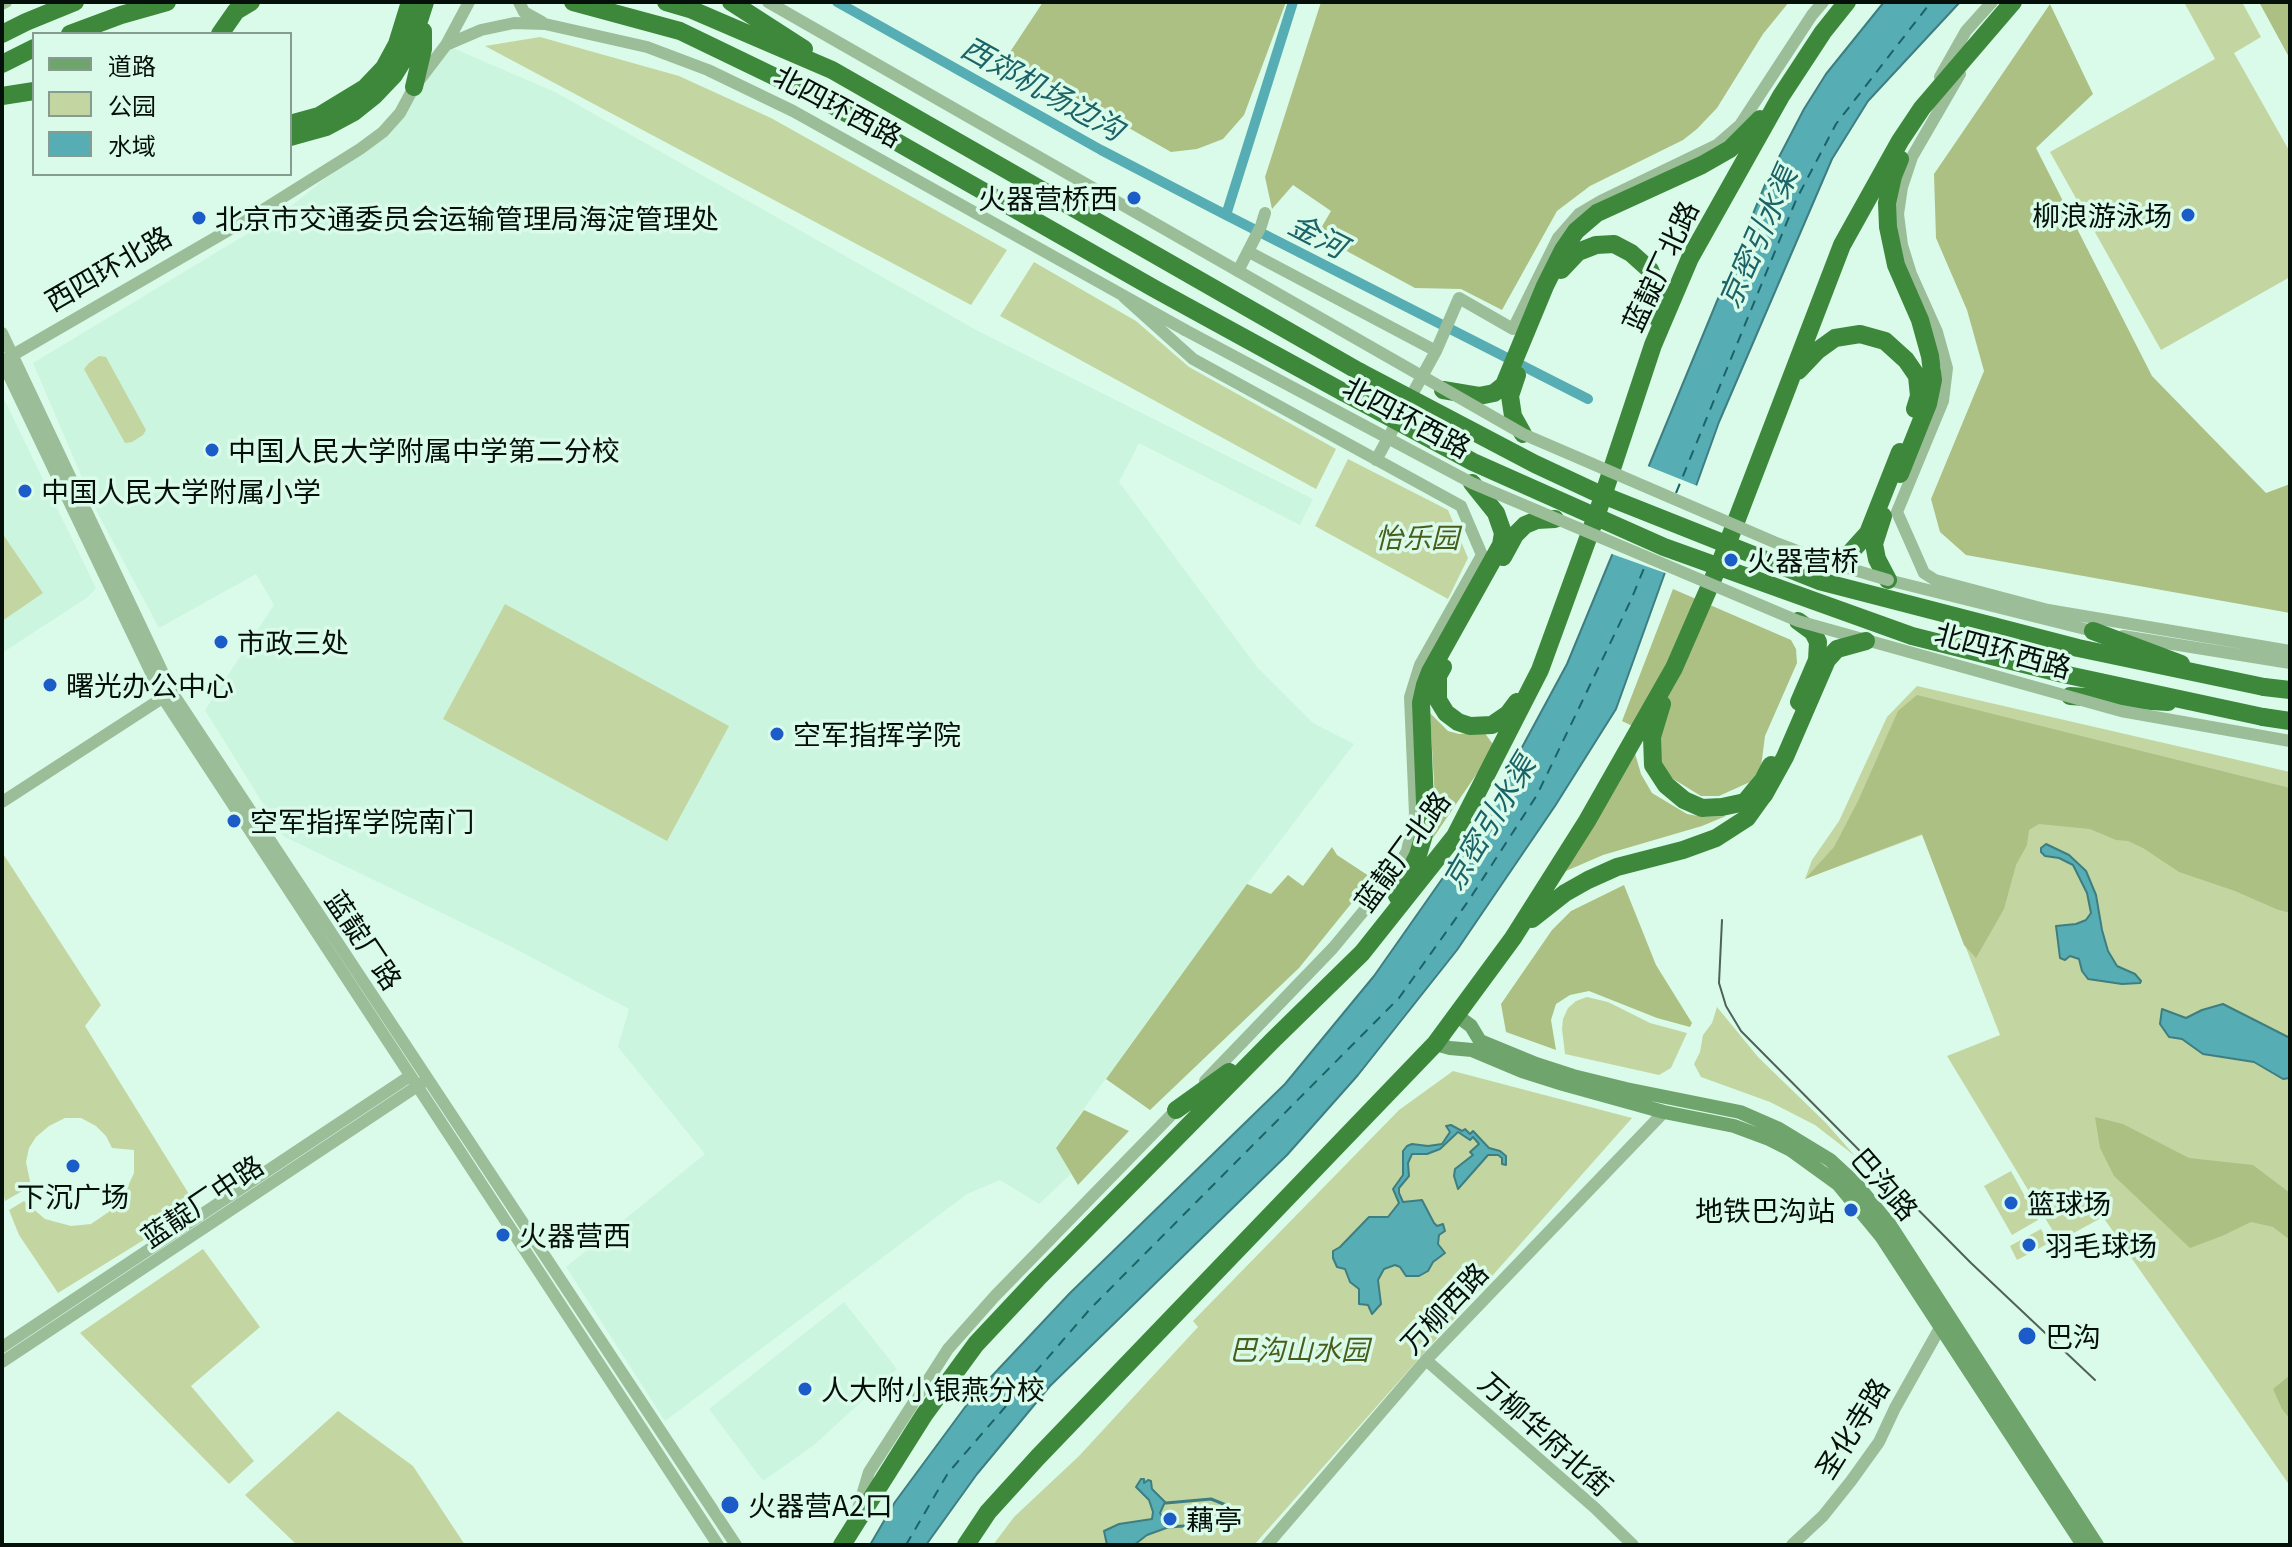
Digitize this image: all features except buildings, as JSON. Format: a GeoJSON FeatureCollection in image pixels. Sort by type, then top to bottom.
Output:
{"type":"FeatureCollection","features":[{"type":"Feature","properties":{"kind":"highway"},"geometry":{"type":"LineString","coordinates":[[2,34],[75,2]]}},
{"type":"Feature","properties":{"kind":"highway"},"geometry":{"type":"LineString","coordinates":[[75,32],[167,2]]}},
{"type":"Feature","properties":{"kind":"highway"},"geometry":{"type":"LineString","coordinates":[[221,32],[236,11],[251,2]]}},
{"type":"Feature","properties":{"kind":"highway","name":"北四环西路"},"geometry":{"type":"LineString","coordinates":[[573,2],[680,31],[823,100],[1155,289],[1473,462],[1679,552],[1912,636],[2063,674],[2290,721]]}},
{"type":"Feature","properties":{"kind":"highway","name":"北四环西路"},"geometry":{"type":"LineString","coordinates":[[666,2],[690,9],[832,70],[1360,372],[1583,486],[1819,581],[2078,648],[2290,690]]}},
{"type":"Feature","properties":{"kind":"highway"},"geometry":{"type":"LineString","coordinates":[[731,2],[832,70]]}},
{"type":"Feature","properties":{"kind":"highway","name":"蓝靛厂北路"},"geometry":{"type":"LineString","coordinates":[[842,1545],[924,1415],[976,1344],[1362,953],[1455,836],[1540,670],[1599,508],[1653,345],[1690,258],[1781,96],[1823,32],[1847,2]]}},
{"type":"Feature","properties":{"kind":"highway"},"geometry":{"type":"LineString","coordinates":[[1798,621],[1813,632],[1818,642],[1817,660],[1763,780],[1745,802],[1702,808],[1684,800],[1666,785],[1653,765],[1652,737],[1674,668],[1722,558],[1842,245],[1922,108],[2013,2]]}},
{"type":"Feature","properties":{"kind":"highway"},"geometry":{"type":"LineString","coordinates":[[414,87],[423,49],[420,5]]}},
{"type":"Feature","properties":{"kind":"highway"},"geometry":{"type":"LineString","coordinates":[[292,123],[319,116],[365,88],[384,68],[420,5]]}},
{"type":"Feature","properties":{"kind":"highway"},"geometry":{"type":"LineString","coordinates":[[292,136],[326,127],[354,112],[374,96],[394,75],[410,49],[420,5]]}},
{"type":"Feature","properties":{"kind":"highway"},"geometry":{"type":"LineString","coordinates":[[2,64],[32,49]]}},
{"type":"Feature","properties":{"kind":"highway"},"geometry":{"type":"LineString","coordinates":[[2,96],[32,91]]}},
{"type":"Feature","properties":{"kind":"highway"},"geometry":{"type":"LineString","coordinates":[[1443,390],[1479,396],[1494,393],[1504,385],[1563,250],[1576,231],[1597,213],[1730,149],[1781,96]]}},
{"type":"Feature","properties":{"kind":"highway"},"geometry":{"type":"LineString","coordinates":[[1888,580],[1877,559],[1874,544],[1928,404],[1933,380],[1920,320],[1896,265],[1888,227],[1887,203],[1893,176],[1922,108]]}},
{"type":"Feature","properties":{"kind":"highway"},"geometry":{"type":"LineString","coordinates":[[1523,434],[1513,416],[1510,396],[1548,287],[1578,252],[1596,245],[1614,244],[1650,270],[1660,293],[1653,345]]}},
{"type":"Feature","properties":{"kind":"highway"},"geometry":{"type":"LineString","coordinates":[[1790,378],[1835,338],[1860,334],[1885,341],[1906,360],[1917,376],[1919,396],[1868,533],[1849,554],[1824,561]]}},
{"type":"Feature","properties":{"kind":"highway"},"geometry":{"type":"LineString","coordinates":[[1472,483],[1496,513],[1503,533],[1501,545],[1430,672],[1438,700],[1446,713],[1458,722],[1470,726],[1492,725],[1508,714],[1540,670]]}},
{"type":"Feature","properties":{"kind":"highway"},"geometry":{"type":"LineString","coordinates":[[1362,953],[1402,887],[1418,855],[1426,828],[1421,703],[1431,680],[1515,535],[1525,525],[1537,520],[1555,519]]}},
{"type":"Feature","properties":{"kind":"highway"},"geometry":{"type":"LineString","coordinates":[[2093,631],[2213,676]]}},
{"type":"Feature","properties":{"kind":"highway"},"geometry":{"type":"LineString","coordinates":[[1513,938],[1541,909],[1588,880],[1617,867],[1716,838],[1747,818],[1785,757],[1827,660],[1837,649],[1866,641]]}},
{"type":"Feature","properties":{"kind":"highway"},"geometry":{"type":"LineString","coordinates":[[966,1545],[988,1512],[1038,1457],[1435,1044],[1513,938],[1587,821],[1674,668]]}},
{"type":"Feature","properties":{"kind":"highway"},"geometry":{"type":"LineString","coordinates":[[2063,695],[2208,705]]}},
{"type":"Feature","properties":{"kind":"highway"},"geometry":{"type":"LineString","coordinates":[[1176,1110],[1273,1040]]}},
{"type":"Feature","properties":{"kind":"main road","name":"巴沟路"},"geometry":{"type":"LineString","coordinates":[[1456,1015],[1471,1026],[1480,1041],[1536,1064],[1626,1089],[1740,1112],[1779,1129],[1830,1160],[1857,1185],[1890,1225],[2097,1545]]}},
{"type":"Feature","properties":{"kind":"main road","name":"巴沟路"},"geometry":{"type":"LineString","coordinates":[[1435,1044],[1472,1050],[1522,1071],[1664,1112],[1734,1126],[1769,1139],[1838,1184],[1867,1218],[1941,1326],[2083,1545]]}},
{"type":"Feature","properties":{"kind":"street","name":"西四环北路"},"geometry":{"type":"LineString","coordinates":[[6,360],[253,216],[383,132],[400,113],[414,87],[446,45],[469,2]]}},
{"type":"Feature","properties":{"kind":"street"},"geometry":{"type":"LineString","coordinates":[[519,2],[524,12],[545,24]]}},
{"type":"Feature","properties":{"kind":"street","name":"北四环西路"},"geometry":{"type":"LineString","coordinates":[[768,2],[1523,434],[1824,561],[2093,631],[2290,663]]}},
{"type":"Feature","properties":{"kind":"street"},"geometry":{"type":"LineString","coordinates":[[1124,297],[1193,359],[1376,460],[1436,351],[1459,298],[1513,329],[1558,238],[1579,214],[1717,145],[1740,125],[1823,2]]}},
{"type":"Feature","properties":{"kind":"street"},"geometry":{"type":"LineString","coordinates":[[1922,108],[1966,31],[1992,2]]}},
{"type":"Feature","properties":{"kind":"street"},"geometry":{"type":"LineString","coordinates":[[446,45],[481,30],[514,23],[545,24]]}},
{"type":"Feature","properties":{"kind":"street","name":"北四环西路"},"geometry":{"type":"LineString","coordinates":[[545,24],[647,47],[708,70],[793,111],[1124,297],[1472,483],[1798,621],[2121,711],[2290,741]]}},
{"type":"Feature","properties":{"kind":"street"},"geometry":{"type":"LineString","coordinates":[[1977,43],[1912,157],[1902,187],[1898,214],[1906,260],[1937,332],[1947,368],[1943,401],[1897,512],[1924,573],[1935,580],[2048,610],[2290,651]]}},
{"type":"Feature","properties":{"kind":"street"},"geometry":{"type":"LineString","coordinates":[[1238,271],[1263,219]]}},
{"type":"Feature","properties":{"kind":"street"},"geometry":{"type":"LineString","coordinates":[[1251,248],[1436,351]]}},
{"type":"Feature","properties":{"kind":"street","name":"蓝靛厂路"},"geometry":{"type":"LineString","coordinates":[[2,333],[6,360],[167,695],[718,1545]]}},
{"type":"Feature","properties":{"kind":"street","name":"蓝靛厂北路"},"geometry":{"type":"LineString","coordinates":[[854,1524],[869,1472],[948,1349],[995,1296],[1286,999],[1391,878],[1407,851],[1415,814],[1410,697],[1420,665],[1482,555],[1461,506],[1376,460]]}},
{"type":"Feature","properties":{"kind":"street"},"geometry":{"type":"LineString","coordinates":[[2,802],[167,695]]}},
{"type":"Feature","properties":{"kind":"street","name":"蓝靛厂路"},"geometry":{"type":"LineString","coordinates":[[418,1080],[736,1545]]}},
{"type":"Feature","properties":{"kind":"street","name":"蓝靛厂中路"},"geometry":{"type":"LineString","coordinates":[[2,1347],[418,1080]]}},
{"type":"Feature","properties":{"kind":"street","name":"蓝靛厂中路"},"geometry":{"type":"LineString","coordinates":[[2,1362],[418,1080]]}},
{"type":"Feature","properties":{"kind":"street","name":"万柳西路"},"geometry":{"type":"LineString","coordinates":[[1267,1545],[1426,1360],[1664,1112]]}},
{"type":"Feature","properties":{"kind":"street","name":"圣化寺路"},"geometry":{"type":"LineString","coordinates":[[1792,1545],[1823,1516],[1879,1442],[1941,1326]]}},
{"type":"Feature","properties":{"kind":"street","name":"万柳华府北街"},"geometry":{"type":"LineString","coordinates":[[1426,1360],[1633,1545]]}},
{"type":"Feature","properties":{"kind":"shaded area","name":"空军指挥学院"},"geometry":{"type":"Polygon","coordinates":[[[446,45],[555,92],[978,331],[1313,499],[1300,525],[1139,443],[1119,482],[1257,667],[1313,723],[1354,744],[1244,888],[1056,1147],[1071,1174],[1039,1204],[1000,1180],[967,1194],[665,1421],[566,1267],[705,1154],[618,1047],[629,1009],[506,944],[283,836],[205,710],[274,605],[256,574],[159,628],[95,508],[33,363],[285,211],[383,132],[446,45]]]}},
{"type":"Feature","properties":{"kind":"shaded area","name":"中国人民大学附属小学"},"geometry":{"type":"Polygon","coordinates":[[[2,395],[96,588],[88,597],[2,653],[2,395]]]}},
{"type":"Feature","properties":{"kind":"shaded area","name":"人大附小银燕分校"},"geometry":{"type":"Polygon","coordinates":[[[844,1302],[897,1369],[814,1445],[763,1481],[709,1409],[844,1302]]]}},
{"type":"Feature","properties":{"kind":"green space"},"geometry":{"type":"Polygon","coordinates":[[[1043,2],[1286,2],[1244,115],[1223,139],[1197,149],[1171,152],[1006,58],[1043,2]]]}},
{"type":"Feature","properties":{"kind":"green space"},"geometry":{"type":"Polygon","coordinates":[[[1321,2],[1789,2],[1763,34],[1717,108],[1697,129],[1683,140],[1590,186],[1557,211],[1502,310],[1461,289],[1415,288],[1317,235],[1331,211],[1293,185],[1272,209],[1265,177],[1321,2]]]}},
{"type":"Feature","properties":{"kind":"green space","name":"柳浪游泳场"},"geometry":{"type":"Polygon","coordinates":[[[2184,2],[2242,2],[2261,37],[2234,53],[2290,152],[2290,277],[2161,350],[2050,152],[2215,59],[2184,2]]]}},
{"type":"Feature","properties":{"kind":"green space"},"geometry":{"type":"Polygon","coordinates":[[[2259,2],[2290,2],[2290,59],[2259,2]]]}},
{"type":"Feature","properties":{"kind":"green space"},"geometry":{"type":"Polygon","coordinates":[[[2050,4],[2093,94],[2036,148],[2152,376],[2266,493],[2290,484],[2290,613],[1966,555],[1940,532],[1931,499],[1984,371],[1967,310],[1936,238],[1934,174],[2050,4]]]}},
{"type":"Feature","properties":{"kind":"green space"},"geometry":{"type":"Polygon","coordinates":[[[540,37],[679,76],[771,118],[1007,250],[971,305],[485,46],[540,37]]]}},
{"type":"Feature","properties":{"kind":"green space"},"geometry":{"type":"Polygon","coordinates":[[[1034,262],[1136,321],[1189,367],[1336,449],[1316,489],[1000,316],[1034,262]]]}},
{"type":"Feature","properties":{"kind":"green space"},"geometry":{"type":"Polygon","coordinates":[[[99,356],[106,357],[146,430],[132,442],[125,443],[84,369],[99,356]]]}},
{"type":"Feature","properties":{"kind":"green space","name":"怡乐园"},"geometry":{"type":"Polygon","coordinates":[[[1348,459],[1448,510],[1468,558],[1448,599],[1315,526],[1348,459]]]}},
{"type":"Feature","properties":{"kind":"green space"},"geometry":{"type":"Polygon","coordinates":[[[2,533],[43,593],[2,621],[2,533]]]}},
{"type":"Feature","properties":{"kind":"green space"},"geometry":{"type":"Polygon","coordinates":[[[1673,589],[1791,640],[1796,649],[1797,663],[1765,736],[1761,767],[1750,782],[1719,796],[1701,796],[1670,777],[1662,768],[1659,739],[1622,721],[1673,589]]]}},
{"type":"Feature","properties":{"kind":"green space"},"geometry":{"type":"Polygon","coordinates":[[[505,604],[729,726],[667,841],[443,719],[505,604]]]}},
{"type":"Feature","properties":{"kind":"green space"},"geometry":{"type":"Polygon","coordinates":[[[1917,686],[2290,772],[2290,1486],[2103,1217],[2059,1241],[1947,1056],[2000,1035],[1922,835],[1805,879],[1812,860],[1839,821],[1887,717],[1917,686]]]}},
{"type":"Feature","properties":{"kind":"green space"},"geometry":{"type":"Polygon","coordinates":[[[1917,695],[2290,788],[2290,913],[2179,872],[2128,841],[2116,840],[2090,829],[2039,824],[2029,830],[2027,845],[2016,865],[2004,909],[1976,958],[1964,945],[1922,834],[1805,879],[1834,847],[1898,711],[1917,695]]]}},
{"type":"Feature","properties":{"kind":"green space"},"geometry":{"type":"Polygon","coordinates":[[[1430,713],[1448,731],[1459,734],[1484,732],[1495,747],[1433,838],[1436,816],[1430,713]]]}},
{"type":"Feature","properties":{"kind":"green space"},"geometry":{"type":"Polygon","coordinates":[[[1634,750],[1641,774],[1652,793],[1687,814],[1726,816],[1603,855],[1566,871],[1634,750]]]}},
{"type":"Feature","properties":{"kind":"green space"},"geometry":{"type":"Polygon","coordinates":[[[1332,847],[1337,855],[1372,878],[1299,968],[1150,1110],[1106,1079],[1247,884],[1271,894],[1288,875],[1303,886],[1332,847]]]}},
{"type":"Feature","properties":{"kind":"green space"},"geometry":{"type":"Polygon","coordinates":[[[2,852],[101,1005],[85,1026],[197,1207],[58,1293],[19,1235],[9,1210],[24,1201],[45,1219],[71,1226],[91,1224],[110,1211],[124,1195],[134,1173],[134,1150],[112,1148],[96,1126],[81,1118],[65,1118],[36,1137],[29,1148],[26,1162],[31,1186],[5,1201],[2,1187],[2,852]]]}},
{"type":"Feature","properties":{"kind":"green space"},"geometry":{"type":"Polygon","coordinates":[[[1624,885],[1656,965],[1692,1023],[1690,1027],[1657,1018],[1589,991],[1570,995],[1556,1004],[1551,1020],[1556,1050],[1506,1032],[1501,1004],[1552,930],[1571,911],[1624,885]]]}},
{"type":"Feature","properties":{"kind":"green space"},"geometry":{"type":"Polygon","coordinates":[[[1587,997],[1608,1002],[1650,1023],[1687,1033],[1671,1068],[1659,1075],[1565,1054],[1563,1019],[1568,1008],[1587,997]]]}},
{"type":"Feature","properties":{"kind":"green space"},"geometry":{"type":"Polygon","coordinates":[[[1717,1007],[1758,1057],[1855,1156],[1815,1125],[1770,1102],[1701,1077],[1694,1064],[1703,1035],[1712,1023],[1717,1007]]]}},
{"type":"Feature","properties":{"kind":"green space","name":"巴沟山水园"},"geometry":{"type":"Polygon","coordinates":[[[1453,1071],[1632,1118],[1254,1545],[993,1545],[1014,1517],[1079,1456],[1198,1327],[1193,1321],[1399,1110],[1453,1071]]]}},
{"type":"Feature","properties":{"kind":"green space"},"geometry":{"type":"Polygon","coordinates":[[[1084,1110],[1129,1131],[1078,1185],[1056,1148],[1084,1110]]]}},
{"type":"Feature","properties":{"kind":"green space"},"geometry":{"type":"Polygon","coordinates":[[[2095,1117],[2123,1124],[2189,1158],[2253,1165],[2290,1193],[2290,1240],[2273,1227],[2251,1222],[2190,1248],[2114,1176],[2100,1148],[2095,1117]]]}},
{"type":"Feature","properties":{"kind":"green space","name":"篮球场"},"geometry":{"type":"Polygon","coordinates":[[[2011,1171],[2038,1220],[2012,1235],[1984,1186],[2011,1171]]]}},
{"type":"Feature","properties":{"kind":"green space","name":"羽毛球场"},"geometry":{"type":"Polygon","coordinates":[[[2041,1229],[2049,1243],[2017,1260],[2010,1246],[2041,1229]]]}},
{"type":"Feature","properties":{"kind":"green space"},"geometry":{"type":"Polygon","coordinates":[[[203,1249],[260,1327],[191,1386],[254,1461],[229,1484],[80,1333],[203,1249]]]}},
{"type":"Feature","properties":{"kind":"green space"},"geometry":{"type":"Polygon","coordinates":[[[2290,1375],[2290,1419],[2273,1389],[2290,1375]]]}},
{"type":"Feature","properties":{"kind":"green space"},"geometry":{"type":"Polygon","coordinates":[[[338,1411],[413,1466],[465,1545],[297,1545],[245,1495],[338,1411]]]}},
{"type":"Feature","properties":{"kind":"water","name":"京密引水渠"},"geometry":{"type":"Polygon","coordinates":[[[1884,2],[1960,2],[1868,101],[1832,159],[1719,422],[1616,709],[1555,806],[1457,950],[1358,1075],[1287,1155],[1050,1386],[977,1474],[926,1545],[870,1545],[895,1502],[974,1395],[1070,1293],[1285,1084],[1374,976],[1480,825],[1567,664],[1767,180],[1826,74],[1884,2]]]}},
{"type":"Feature","properties":{"kind":"water"},"geometry":{"type":"Polygon","coordinates":[[[2046,844],[2069,855],[2086,871],[2096,895],[2108,951],[2117,966],[2135,974],[2140,983],[2088,979],[2079,959],[2070,956],[2065,960],[2060,958],[2056,926],[2076,924],[2086,920],[2091,913],[2087,893],[2073,865],[2045,856],[2041,848],[2046,844]]]}},
{"type":"Feature","properties":{"kind":"water"},"geometry":{"type":"Polygon","coordinates":[[[2223,1004],[2290,1038],[2290,1078],[2283,1079],[2254,1062],[2203,1054],[2182,1039],[2169,1037],[2160,1024],[2162,1009],[2186,1018],[2223,1004]]]}},
{"type":"Feature","properties":{"kind":"water"},"geometry":{"type":"Polygon","coordinates":[[[1451,1125],[1470,1134],[1473,1131],[1489,1148],[1506,1156],[1506,1165],[1502,1164],[1502,1158],[1498,1155],[1488,1155],[1458,1189],[1455,1169],[1473,1155],[1470,1152],[1479,1144],[1473,1137],[1470,1140],[1458,1132],[1440,1149],[1427,1154],[1412,1154],[1408,1163],[1409,1176],[1399,1188],[1399,1193],[1403,1202],[1422,1200],[1434,1223],[1437,1226],[1443,1224],[1445,1231],[1439,1235],[1438,1244],[1445,1253],[1419,1276],[1406,1276],[1395,1265],[1384,1269],[1378,1280],[1381,1304],[1372,1314],[1368,1305],[1359,1304],[1359,1289],[1350,1282],[1345,1269],[1337,1267],[1333,1251],[1369,1217],[1388,1217],[1399,1203],[1393,1189],[1403,1175],[1403,1151],[1407,1146],[1442,1144],[1450,1132],[1446,1126],[1451,1125]]]}},
{"type":"Feature","properties":{"kind":"water"},"geometry":{"type":"Polygon","coordinates":[[[1141,1479],[1144,1483],[1151,1481],[1152,1489],[1165,1502],[1160,1513],[1169,1527],[1147,1535],[1134,1545],[1107,1545],[1104,1531],[1119,1524],[1152,1519],[1149,1500],[1136,1487],[1141,1479]]]}},
{"type":"Feature","properties":{"kind":"pier"},"geometry":{"type":"Polygon","coordinates":[[[1645,465],[1700,487],[1668,574],[1609,553],[1645,465]]]}},
{"type":"Feature","properties":{"kind":"waterway","name":"西郊机场边沟"},"geometry":{"type":"LineString","coordinates":[[837,2],[1101,150],[1226,215]]}},
{"type":"Feature","properties":{"kind":"waterway","name":"金河"},"geometry":{"type":"LineString","coordinates":[[1293,2],[1226,215],[1588,399]]}},
{"type":"Feature","properties":{"kind":"waterway"},"geometry":{"type":"LineString","coordinates":[[1166,1503],[1211,1499],[1226,1505],[1227,1513]]}},
{"type":"Feature","properties":{"kind":"waterway"},"geometry":{"type":"LineString","coordinates":[[1169,1527],[1203,1522]]}},
{"type":"Feature","properties":{"kind":"ferry route"},"geometry":{"type":"LineString","coordinates":[[1676,493],[1796,200],[1836,124],[1931,2]]}},
{"type":"Feature","properties":{"kind":"ferry route"},"geometry":{"type":"LineString","coordinates":[[906,1545],[948,1473],[1090,1309],[1399,998],[1469,900],[1537,795],[1647,561]]}},
{"type":"Feature","properties":{"kind":"tram line"},"geometry":{"type":"LineString","coordinates":[[1722,920],[1719,983],[1726,1006],[1741,1031],[1971,1263],[2095,1380]]}},
{"type":"Feature","properties":{"kind":"place","name":"火器营桥西"},"geometry":{"type":"Point","coordinates":[1134,198]}},
{"type":"Feature","properties":{"kind":"place","name":"柳浪游泳场"},"geometry":{"type":"Point","coordinates":[2188,215]}},
{"type":"Feature","properties":{"kind":"place","name":"北京市交通委员会运输管理局海淀管理处"},"geometry":{"type":"Point","coordinates":[199,218]}},
{"type":"Feature","properties":{"kind":"place","name":"中国人民大学附属中学第二分校"},"geometry":{"type":"Point","coordinates":[212,450]}},
{"type":"Feature","properties":{"kind":"place","name":"中国人民大学附属小学"},"geometry":{"type":"Point","coordinates":[25,491]}},
{"type":"Feature","properties":{"kind":"place","name":"火器营桥"},"geometry":{"type":"Point","coordinates":[1731,560]}},
{"type":"Feature","properties":{"kind":"place","name":"市政三处"},"geometry":{"type":"Point","coordinates":[221,642]}},
{"type":"Feature","properties":{"kind":"place","name":"曙光办公中心"},"geometry":{"type":"Point","coordinates":[50,685]}},
{"type":"Feature","properties":{"kind":"place","name":"空军指挥学院"},"geometry":{"type":"Point","coordinates":[777,734]}},
{"type":"Feature","properties":{"kind":"place","name":"空军指挥学院南门"},"geometry":{"type":"Point","coordinates":[234,821]}},
{"type":"Feature","properties":{"kind":"place","name":"下沉广场"},"geometry":{"type":"Point","coordinates":[73,1166]}},
{"type":"Feature","properties":{"kind":"place","name":"篮球场"},"geometry":{"type":"Point","coordinates":[2011,1203]}},
{"type":"Feature","properties":{"kind":"place","name":"地铁巴沟站"},"geometry":{"type":"Point","coordinates":[1851,1210]}},
{"type":"Feature","properties":{"kind":"place","name":"火器营西"},"geometry":{"type":"Point","coordinates":[503,1235]}},
{"type":"Feature","properties":{"kind":"place","name":"羽毛球场"},"geometry":{"type":"Point","coordinates":[2029,1245]}},
{"type":"Feature","properties":{"kind":"place","name":"巴沟"},"geometry":{"type":"Point","coordinates":[2027,1336]}},
{"type":"Feature","properties":{"kind":"place","name":"人大附小银燕分校"},"geometry":{"type":"Point","coordinates":[805,1389]}},
{"type":"Feature","properties":{"kind":"place","name":"火器营A2口"},"geometry":{"type":"Point","coordinates":[730,1505]}},
{"type":"Feature","properties":{"kind":"place","name":"藕亭"},"geometry":{"type":"Point","coordinates":[1170,1519]}}]}
